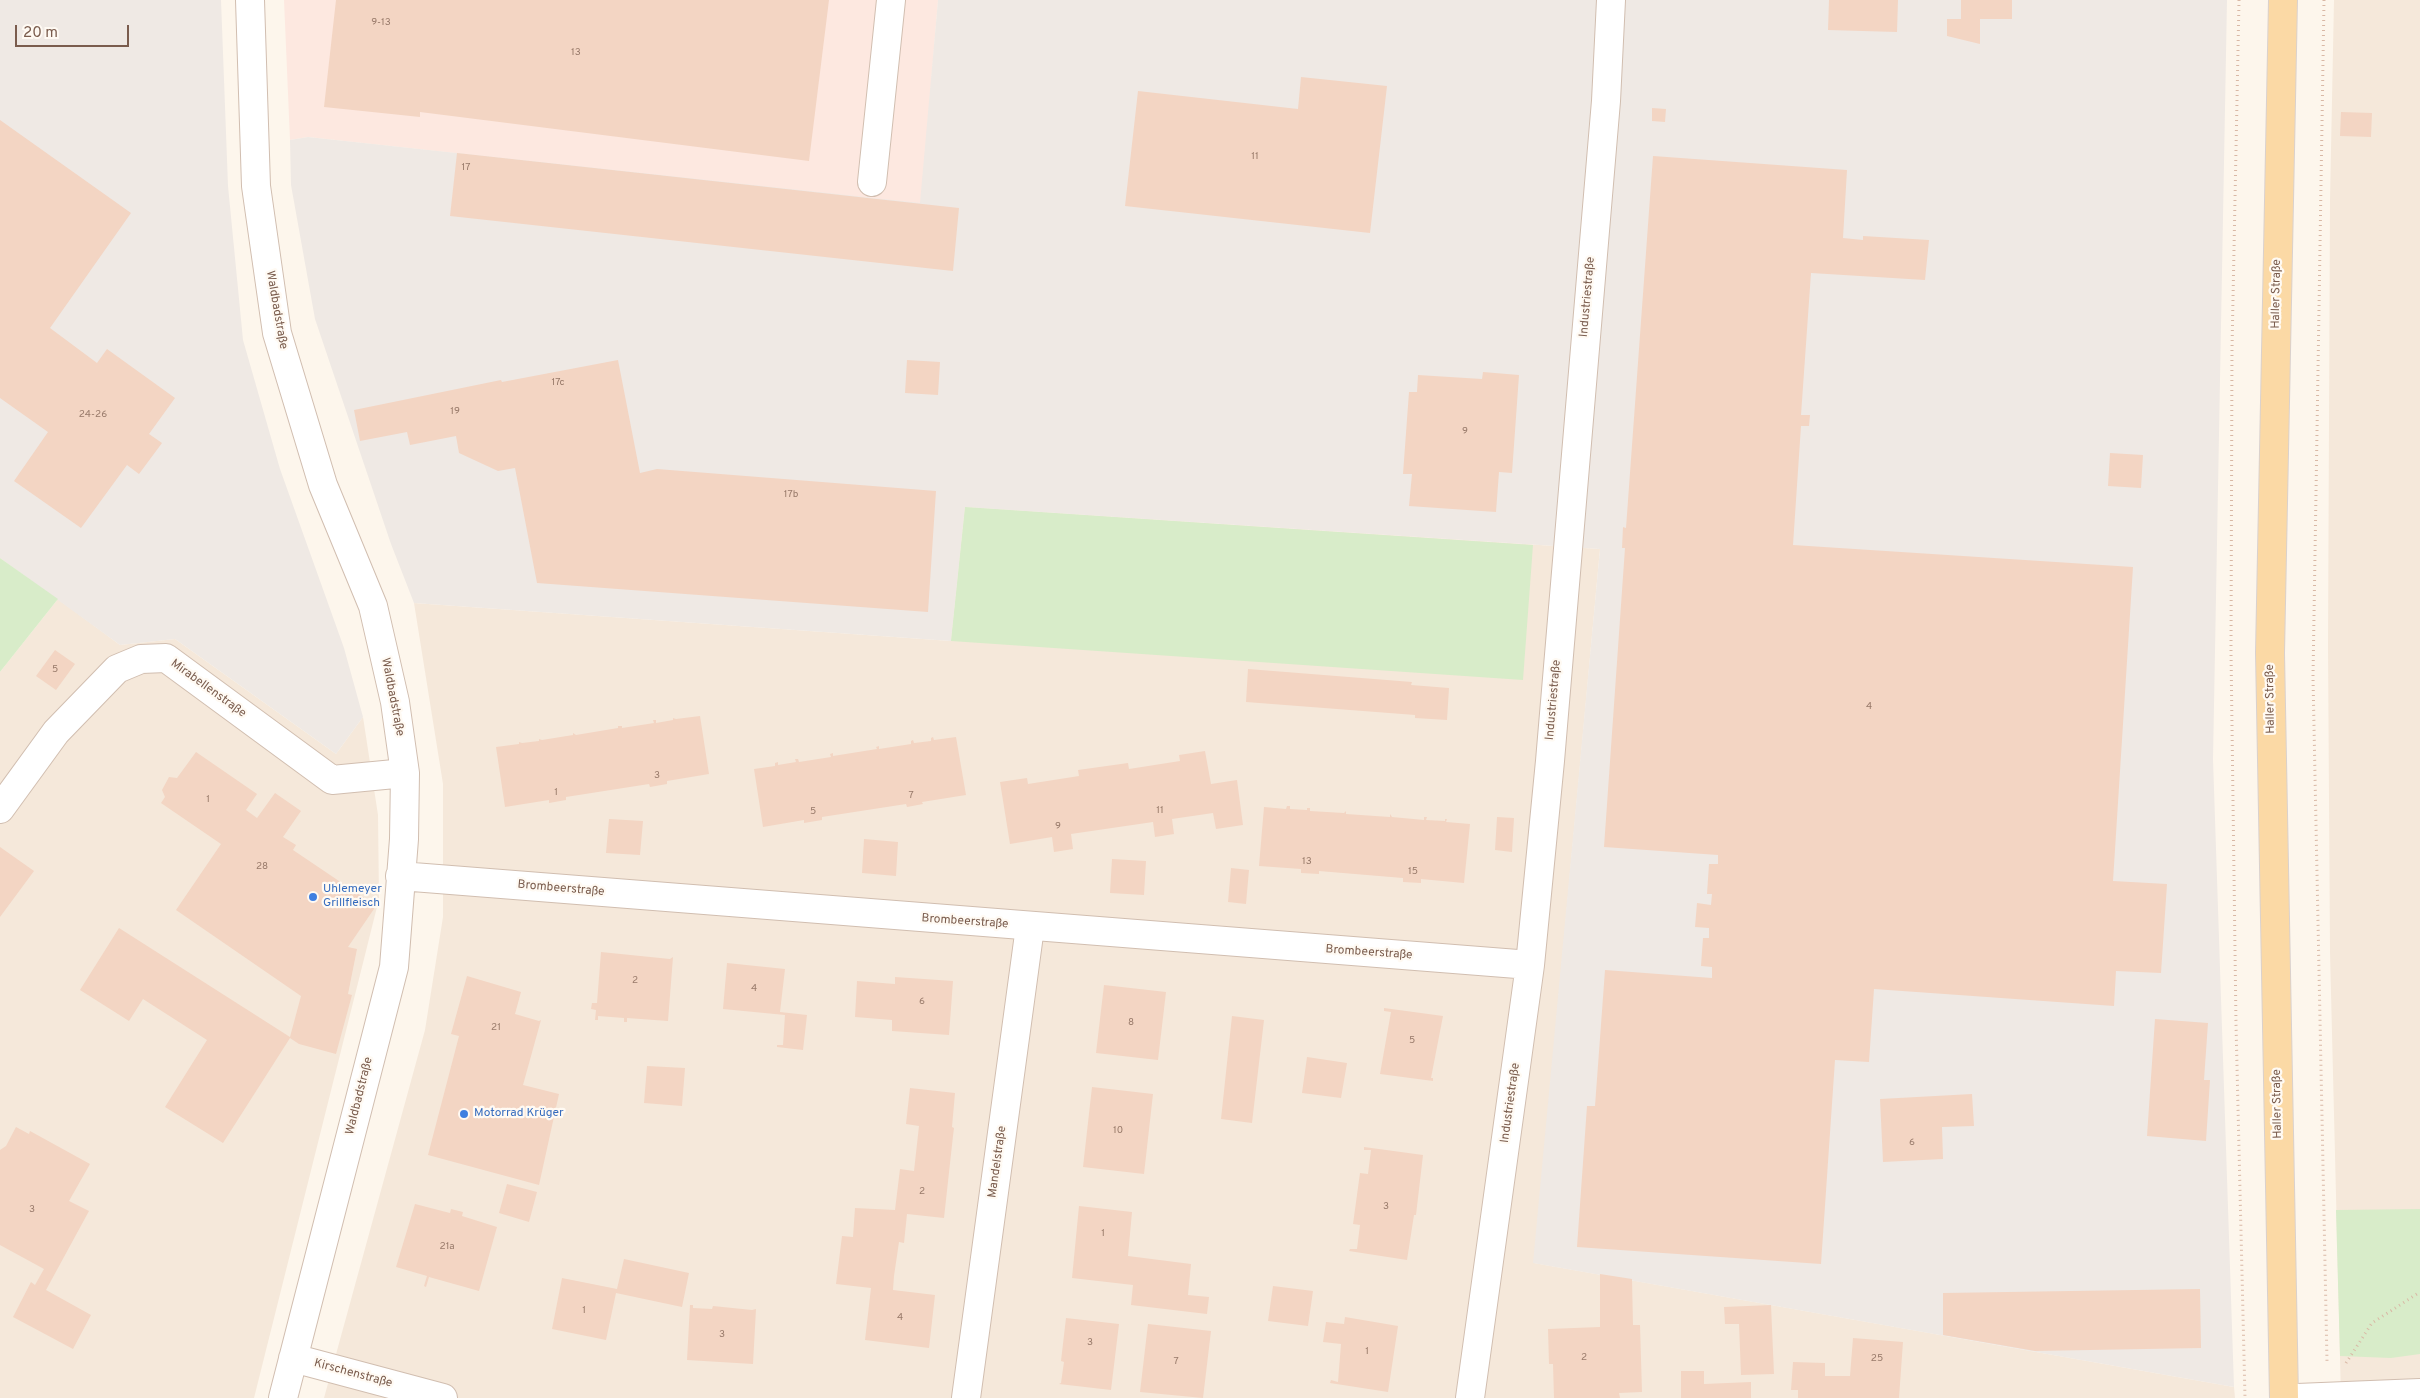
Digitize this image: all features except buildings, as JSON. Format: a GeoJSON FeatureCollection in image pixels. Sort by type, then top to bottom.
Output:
{"type":"FeatureCollection","features":[{"type":"Feature","properties":{"kind":"main road","name":"Haller Straße"},"geometry":{"type":"LineString","coordinates":[[2283,0],[2270,653],[2284,1398]]}},
{"type":"Feature","properties":{"kind":"street","name":"Waldbadstraße"},"geometry":{"type":"LineString","coordinates":[[250,0],[256,186],[277,333],[323,485],[373,606],[395,702],[405,773],[394,967],[283,1398]]}},
{"type":"Feature","properties":{"kind":"street"},"geometry":{"type":"LineString","coordinates":[[872,182],[891,0]]}},
{"type":"Feature","properties":{"kind":"street","name":"Industriestraße"},"geometry":{"type":"LineString","coordinates":[[1470,1398],[1530,965],[1550,761],[1606,100],[1611,0]]}},
{"type":"Feature","properties":{"kind":"street","name":"Mirabellenstraße"},"geometry":{"type":"LineString","coordinates":[[0,810],[56,732],[117,669],[141,659],[166,658],[332,780],[405,773]]}},
{"type":"Feature","properties":{"kind":"street","name":"Brombeerstraße"},"geometry":{"type":"LineString","coordinates":[[400,876],[1530,965]]}},
{"type":"Feature","properties":{"kind":"street","name":"Mandelstraße"},"geometry":{"type":"LineString","coordinates":[[966,1398],[1030,927]]}},
{"type":"Feature","properties":{"kind":"street","name":"Kirschenstraße"},"geometry":{"type":"LineString","coordinates":[[293,1358],[442,1398]]}},
{"type":"Feature","properties":{"kind":"street"},"geometry":{"type":"LineString","coordinates":[[2297,1398],[2420,1393]]}},
{"type":"Feature","properties":{"kind":"path"},"geometry":{"type":"LineString","coordinates":[[2324,0],[2314,677],[2327,1397]]}},
{"type":"Feature","properties":{"kind":"path"},"geometry":{"type":"LineString","coordinates":[[2327,1397],[2356,1344],[2372,1323],[2420,1292]]}},
{"type":"Feature","properties":{"kind":"shaded area"},"geometry":{"type":"Polygon","coordinates":[[[0,0],[221,0],[228,186],[243,340],[280,469],[344,648],[363,717],[336,754],[175,639],[120,645],[0,558],[0,0]]]}},
{"type":"Feature","properties":{"kind":"shaded area"},"geometry":{"type":"Polygon","coordinates":[[[284,0],[938,0],[921,204],[308,137],[290,140],[284,0]]]}},
{"type":"Feature","properties":{"kind":"shaded area"},"geometry":{"type":"Polygon","coordinates":[[[938,0],[2227,0],[2213,759],[2234,1387],[1533,1263],[1600,549],[965,507],[951,641],[414,603],[391,544],[315,319],[291,185],[290,140],[308,137],[920,203],[938,0]]]}},
{"type":"Feature","properties":{"kind":"shaded area"},"geometry":{"type":"Polygon","coordinates":[[[2334,0],[2420,0],[2420,1398],[2341,1398],[2330,952],[2328,646],[2330,200],[2334,0]]]}},
{"type":"Feature","properties":{"kind":"shaded area"},"geometry":{"type":"Polygon","coordinates":[[[965,507],[1600,549],[1534,1263],[2234,1387],[2235,1398],[324,1398],[425,1030],[443,917],[443,784],[414,603],[951,641],[965,507]]]}},
{"type":"Feature","properties":{"kind":"shaded area"},"geometry":{"type":"Polygon","coordinates":[[[58,599],[120,645],[175,639],[336,754],[363,717],[378,815],[379,899],[254,1398],[0,1398],[0,672],[58,599]]]}},
{"type":"Feature","properties":{"kind":"green space"},"geometry":{"type":"Polygon","coordinates":[[[965,507],[1533,545],[1523,680],[951,641],[965,507]]]}},
{"type":"Feature","properties":{"kind":"green space"},"geometry":{"type":"Polygon","coordinates":[[[0,558],[58,599],[0,672],[0,558]]]}},
{"type":"Feature","properties":{"kind":"green space"},"geometry":{"type":"Polygon","coordinates":[[[2420,1209],[2420,1354],[2391,1358],[2340,1356],[2336,1210],[2420,1209]]]}},
{"type":"Feature","properties":{"kind":"place","name":"Uhlemeyer Grillfleisch"},"geometry":{"type":"Point","coordinates":[313,897]}},
{"type":"Feature","properties":{"kind":"place","name":"Motorrad Krüger"},"geometry":{"type":"Point","coordinates":[464,1114]}}]}
